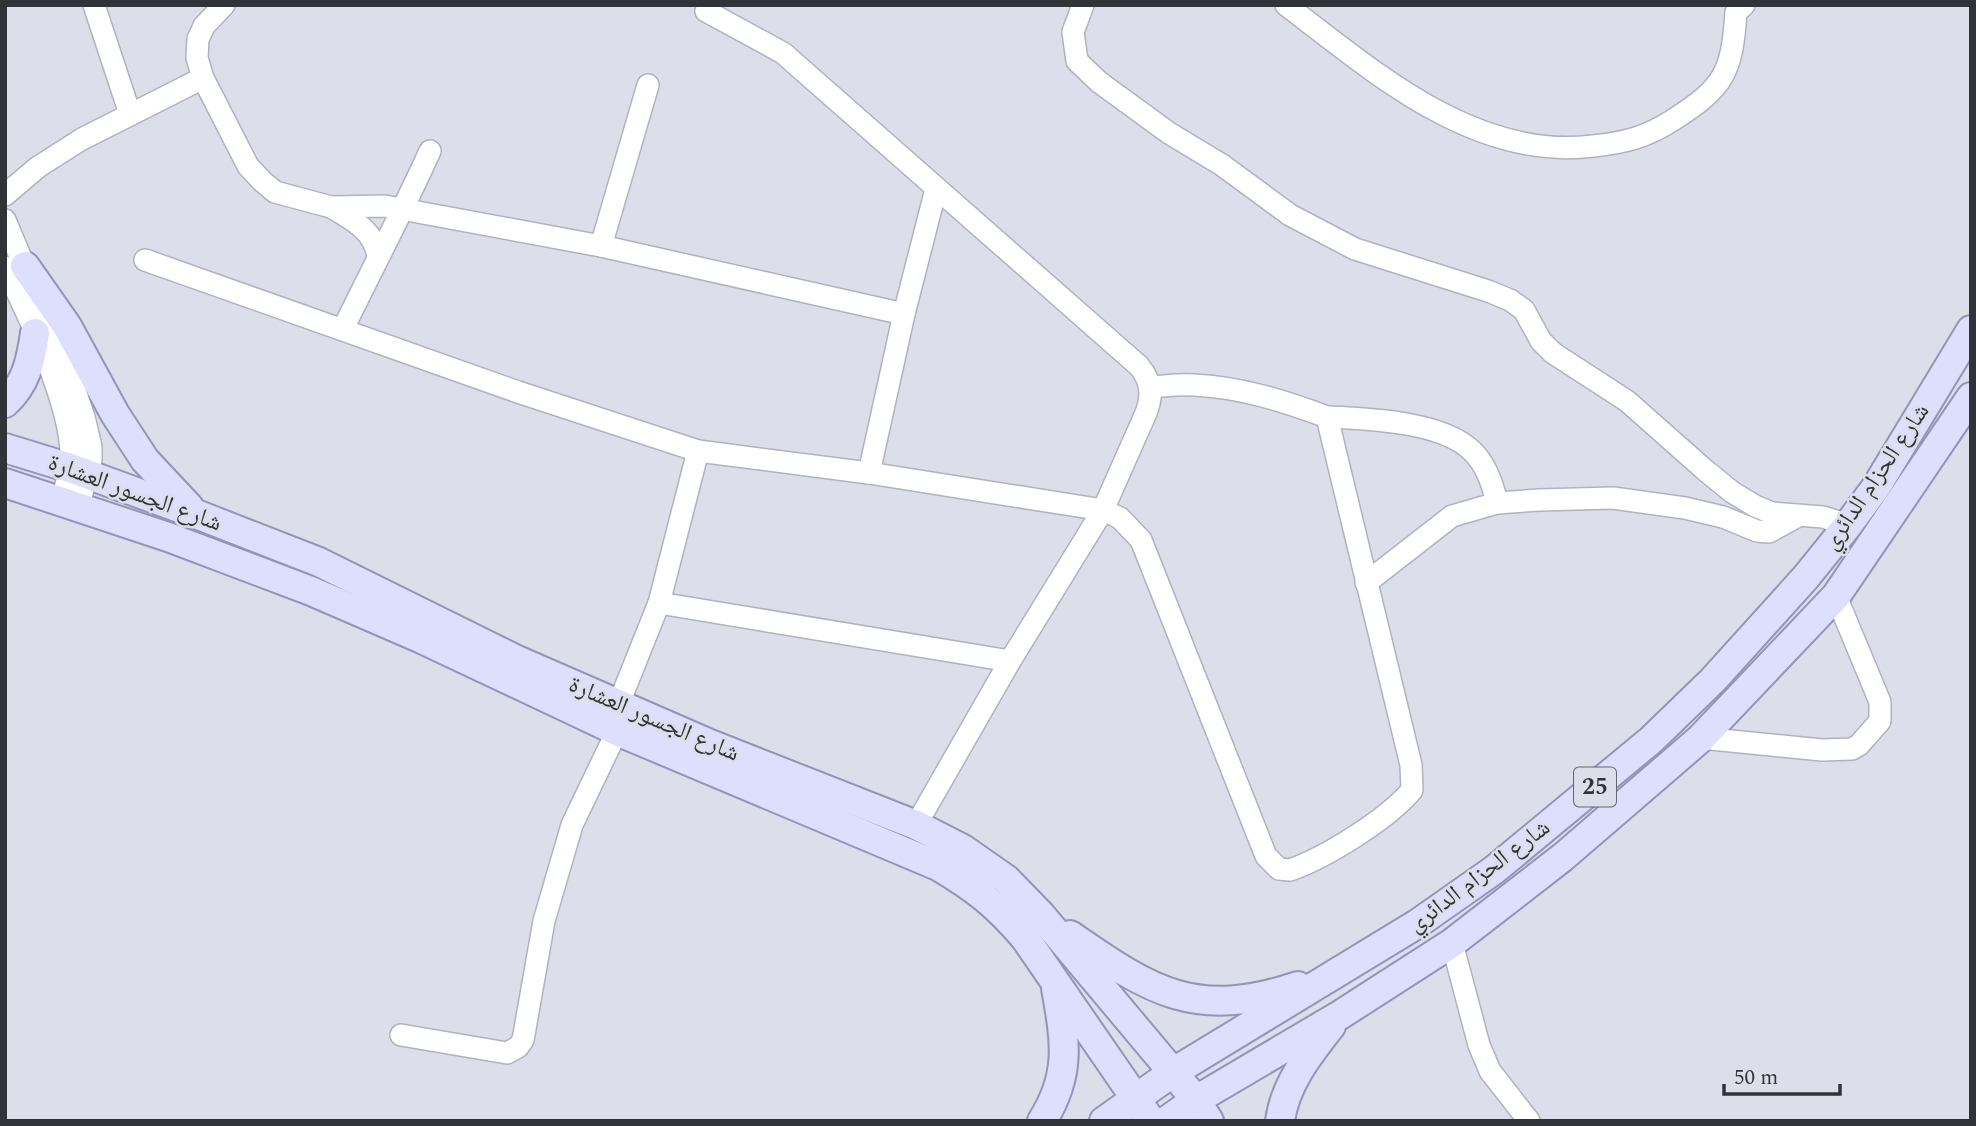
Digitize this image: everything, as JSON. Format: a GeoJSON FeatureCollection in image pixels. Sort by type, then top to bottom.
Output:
{"type":"FeatureCollection","features":[{"type":"Feature","properties":{"kind":"main road"},"geometry":{"type":"LineString","coordinates":[[15,267],[67,326],[115,414],[145,460],[196,514]]}},
{"type":"Feature","properties":{"kind":"main road","name":"شارع الحزام الدائري"},"geometry":{"type":"LineString","coordinates":[[1104,1121],[1143,1110],[1172,1073],[1417,924],[1494,870],[1651,740],[1723,669],[1807,577],[1848,525],[1876,487],[1971,330]]}},
{"type":"Feature","properties":{"kind":"main road"},"geometry":{"type":"LineString","coordinates":[[5,403],[26,375],[31,360],[34,333]]}},
{"type":"Feature","properties":{"kind":"main road","name":"شارع الحزام الدائري"},"geometry":{"type":"LineString","coordinates":[[1166,1121],[1203,1111],[1340,1015],[1451,943],[1563,857],[1701,738],[1836,596],[1971,397]]}},
{"type":"Feature","properties":{"kind":"main road","name":"شارع الجسور العشارة"},"geometry":{"type":"LineString","coordinates":[[5,448],[79,471],[319,562],[517,660],[710,744],[916,825],[963,849],[1006,879],[1041,915],[1203,1111]]}},
{"type":"Feature","properties":{"kind":"main road","name":"شارع الجسور العشارة"},"geometry":{"type":"LineString","coordinates":[[5,483],[180,541],[311,591],[422,639],[617,731],[937,866],[974,887],[1002,911],[1054,978],[1143,1110]]}},
{"type":"Feature","properties":{"kind":"main road"},"geometry":{"type":"LineString","coordinates":[[1041,915],[1126,973],[1173,995],[1222,1001],[1243,999],[1290,988],[1337,972]]}},
{"type":"Feature","properties":{"kind":"main road"},"geometry":{"type":"LineString","coordinates":[[1042,1121],[1050,1107],[1064,1067],[1065,1046],[1054,978]]}},
{"type":"Feature","properties":{"kind":"main road"},"geometry":{"type":"LineString","coordinates":[[1280,1121],[1290,1086],[1312,1050],[1340,1015]]}},
{"type":"Feature","properties":{"kind":"street"},"geometry":{"type":"LineString","coordinates":[[94,5],[130,114]]}},
{"type":"Feature","properties":{"kind":"street"},"geometry":{"type":"LineString","coordinates":[[224,5],[204,26],[198,39],[197,58],[203,78],[248,166],[275,192],[331,207],[385,206],[601,246],[904,314]]}},
{"type":"Feature","properties":{"kind":"street"},"geometry":{"type":"LineString","coordinates":[[1083,5],[1073,32],[1077,61],[1099,82],[1169,133],[1222,165],[1290,215],[1355,249],[1510,300],[1524,310],[1541,341],[1553,353],[1627,401],[1732,492],[1772,513],[1823,517],[1848,525]]}},
{"type":"Feature","properties":{"kind":"street"},"geometry":{"type":"LineString","coordinates":[[1286,5],[1413,96],[1462,124],[1507,139],[1547,148],[1584,148],[1626,142],[1664,126],[1694,107],[1722,81],[1734,48],[1736,7]]}},
{"type":"Feature","properties":{"kind":"street"},"geometry":{"type":"LineString","coordinates":[[706,12],[764,40],[783,53],[1139,366],[1146,374],[1150,387],[1151,401],[1103,510],[1010,661],[916,825]]}},
{"type":"Feature","properties":{"kind":"street"},"geometry":{"type":"LineString","coordinates":[[5,195],[38,167],[82,139],[203,78]]}},
{"type":"Feature","properties":{"kind":"street"},"geometry":{"type":"LineString","coordinates":[[601,246],[648,85]]}},
{"type":"Feature","properties":{"kind":"street"},"geometry":{"type":"LineString","coordinates":[[343,329],[404,209],[430,151]]}},
{"type":"Feature","properties":{"kind":"street"},"geometry":{"type":"LineString","coordinates":[[869,473],[904,314],[936,189]]}},
{"type":"Feature","properties":{"kind":"street"},"geometry":{"type":"LineString","coordinates":[[331,207],[366,229],[374,240],[378,256]]}},
{"type":"Feature","properties":{"kind":"street"},"geometry":{"type":"LineString","coordinates":[[5,220],[34,333],[62,408],[79,471]]}},
{"type":"Feature","properties":{"kind":"street"},"geometry":{"type":"LineString","coordinates":[[145,260],[518,392],[698,451],[869,473],[1103,510],[1120,518],[1141,540],[1266,856],[1279,869],[1300,867],[1354,836],[1396,809],[1412,790],[1411,765],[1327,417]]}},
{"type":"Feature","properties":{"kind":"street"},"geometry":{"type":"LineString","coordinates":[[15,267],[70,375],[84,416],[91,447],[79,471],[69,505]]}},
{"type":"Feature","properties":{"kind":"street"},"geometry":{"type":"LineString","coordinates":[[1150,387],[1195,385],[1247,393],[1279,400],[1327,417],[1413,425],[1439,432],[1472,450],[1493,483],[1497,503]]}},
{"type":"Feature","properties":{"kind":"street"},"geometry":{"type":"LineString","coordinates":[[619,703],[659,603],[698,451]]}},
{"type":"Feature","properties":{"kind":"street"},"geometry":{"type":"LineString","coordinates":[[1366,583],[1452,516],[1497,503],[1539,499],[1613,498],[1685,508],[1723,517],[1757,531],[1769,532],[1798,516]]}},
{"type":"Feature","properties":{"kind":"street"},"geometry":{"type":"LineString","coordinates":[[1701,738],[1822,750],[1852,749],[1859,745],[1880,721],[1880,702],[1836,596]]}},
{"type":"Feature","properties":{"kind":"street"},"geometry":{"type":"LineString","coordinates":[[659,603],[1010,661]]}},
{"type":"Feature","properties":{"kind":"street"},"geometry":{"type":"LineString","coordinates":[[401,1035],[508,1053],[523,1040],[544,921],[572,825],[617,731]]}},
{"type":"Feature","properties":{"kind":"street"},"geometry":{"type":"LineString","coordinates":[[1451,943],[1479,1045],[1490,1071],[1529,1121]]}}]}
